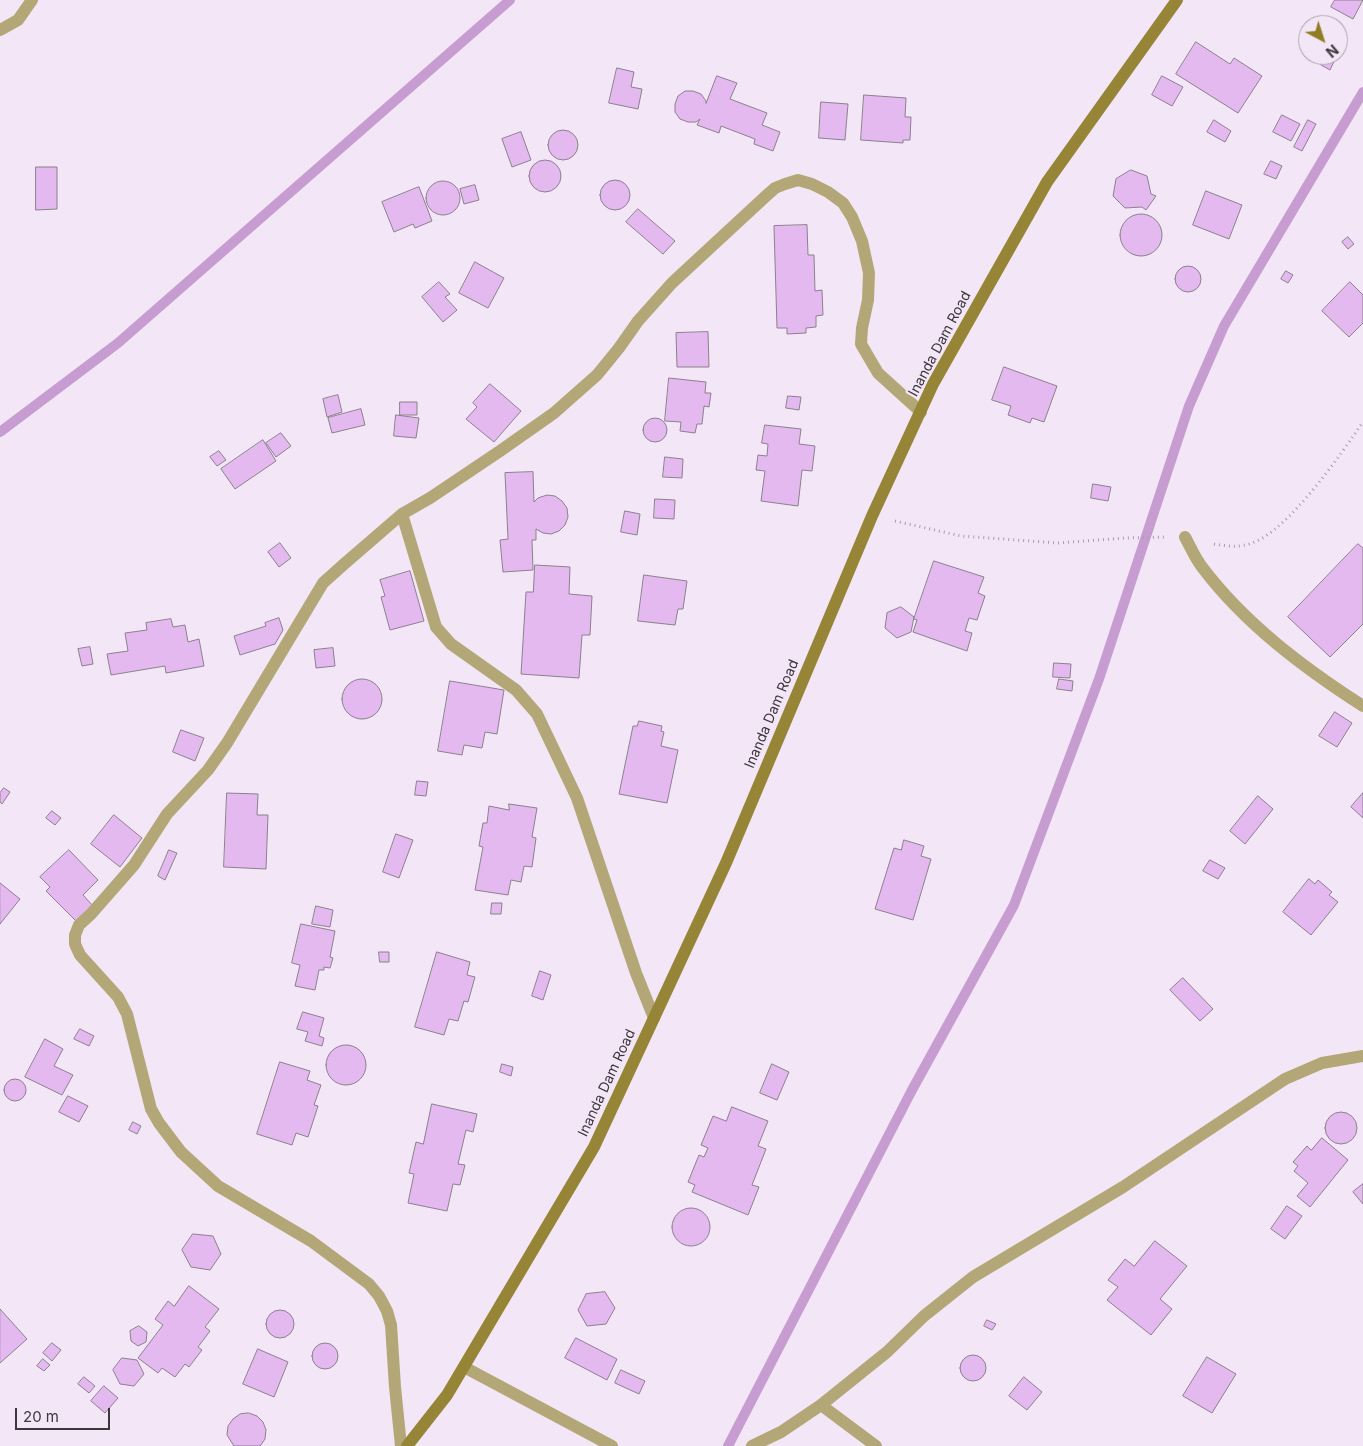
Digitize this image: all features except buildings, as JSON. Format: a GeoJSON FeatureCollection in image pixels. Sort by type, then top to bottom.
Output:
{"type":"FeatureCollection","features":[{"type":"Feature","properties":{"kind":"street"},"geometry":{"type":"LineString","coordinates":[[0,30],[18,20],[32,0]]}},
{"type":"Feature","properties":{"kind":"street","name":"Inanda Dam Road"},"geometry":{"type":"LineString","coordinates":[[407,1446],[447,1395],[594,1147],[726,863],[872,516],[938,376],[1047,182],[1177,0]]}},
{"type":"Feature","properties":{"kind":"street"},"geometry":{"type":"LineString","coordinates":[[401,1446],[391,1325],[387,1311],[379,1296],[369,1284],[311,1241],[218,1186],[181,1152],[151,1109],[127,1014],[118,997],[80,955],[75,944],[75,935],[79,924],[91,914],[134,865],[167,814],[208,770],[227,744],[323,583],[402,514],[430,498],[554,413],[597,375],[619,348],[638,320],[672,284],[774,188],[798,180],[828,192],[843,203],[852,217],[862,241],[869,273],[868,300],[862,328],[861,344],[878,373],[921,412]]}},
{"type":"Feature","properties":{"kind":"street"},"geometry":{"type":"LineString","coordinates":[[402,514],[436,627],[451,644],[516,690],[538,714],[577,798],[636,973],[654,1018]]}},
{"type":"Feature","properties":{"kind":"street"},"geometry":{"type":"LineString","coordinates":[[1185,537],[1201,566],[1264,635],[1363,706]]}},
{"type":"Feature","properties":{"kind":"street"},"geometry":{"type":"LineString","coordinates":[[752,1446],[781,1432],[822,1405],[888,1352],[924,1316],[973,1277],[1123,1187],[1285,1079],[1322,1063],[1363,1056]]}},
{"type":"Feature","properties":{"kind":"street"},"geometry":{"type":"LineString","coordinates":[[464,1367],[612,1446]]}},
{"type":"Feature","properties":{"kind":"street"},"geometry":{"type":"LineString","coordinates":[[822,1405],[876,1446]]}},
{"type":"Feature","properties":{"kind":"path"},"geometry":{"type":"LineString","coordinates":[[872,516],[961,536],[1048,542],[1185,537],[1233,547],[1252,543],[1268,535],[1309,493],[1343,452],[1363,422]]}},
{"type":"Feature","properties":{"kind":"waterway"},"geometry":{"type":"LineString","coordinates":[[0,432],[118,343],[510,0]]}},
{"type":"Feature","properties":{"kind":"waterway"},"geometry":{"type":"LineString","coordinates":[[728,1446],[912,1090],[1014,905],[1099,679],[1189,406],[1224,326],[1363,92]]}}]}
